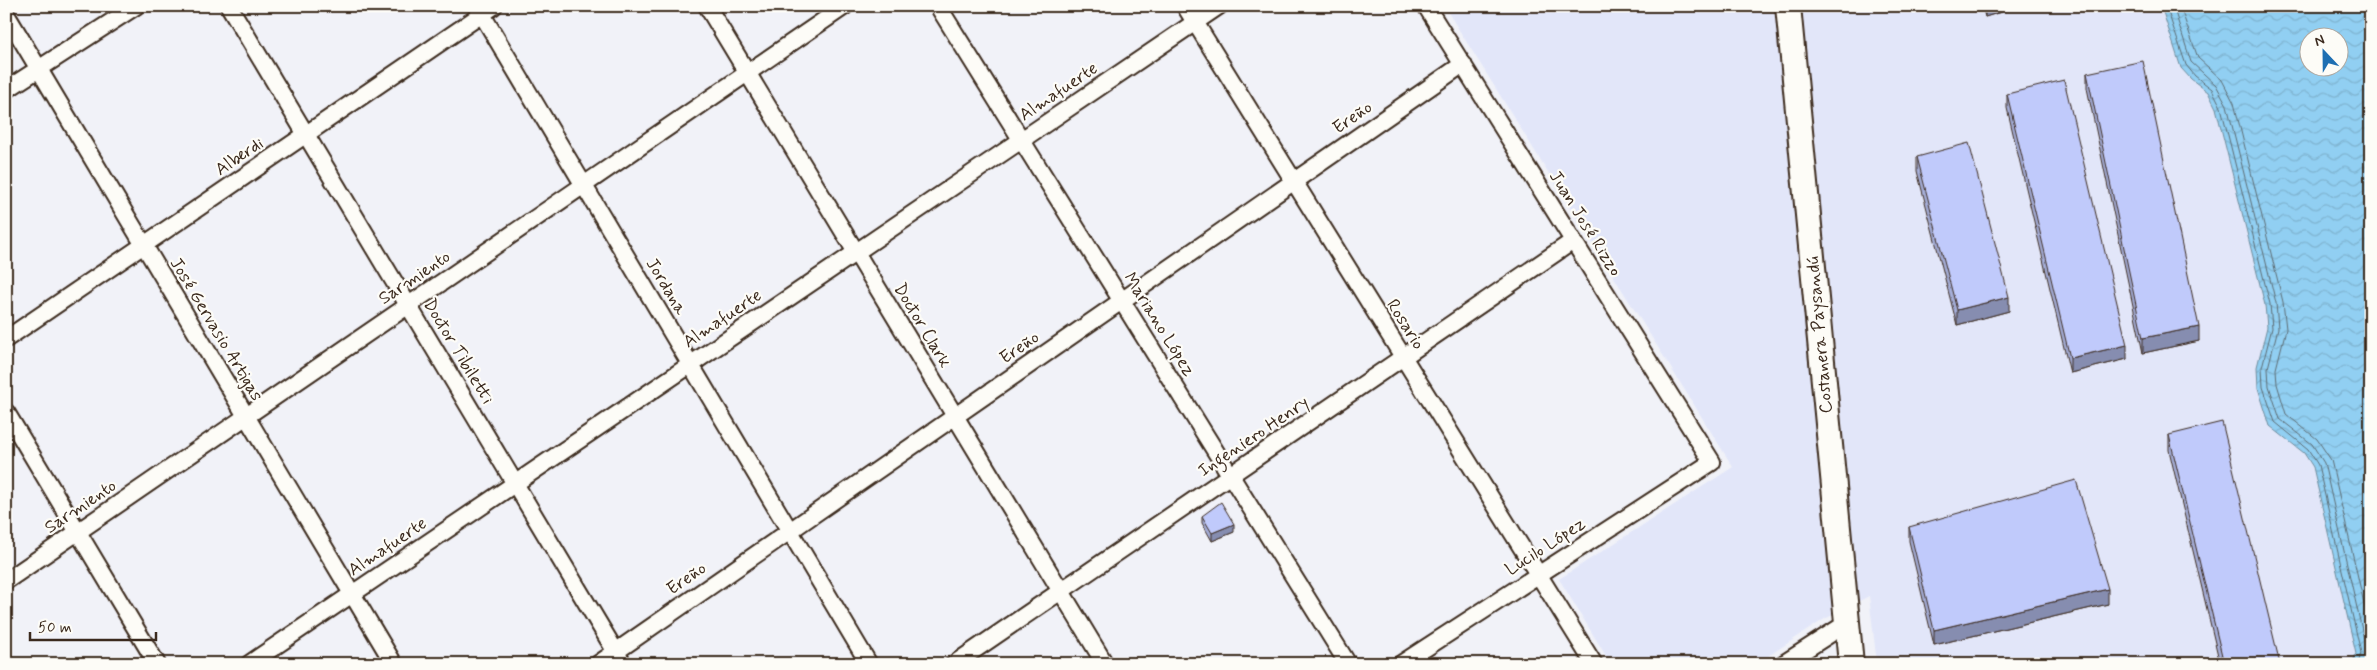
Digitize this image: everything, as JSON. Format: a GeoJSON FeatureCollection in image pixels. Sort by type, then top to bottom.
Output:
{"type":"FeatureCollection","features":[{"type":"Feature","properties":{"kind":"main road","name":"Costanera Paysandú"},"geometry":{"type":"LineString","coordinates":[[1788,6],[1851,664]]}},
{"type":"Feature","properties":{"kind":"street"},"geometry":{"type":"LineString","coordinates":[[6,90],[136,6]]}},
{"type":"Feature","properties":{"kind":"street","name":"Doctor Tibiletti"},"geometry":{"type":"LineString","coordinates":[[229,6],[619,658]]}},
{"type":"Feature","properties":{"kind":"street","name":"Doctor Clark"},"geometry":{"type":"LineString","coordinates":[[707,6],[1105,664]]}},
{"type":"Feature","properties":{"kind":"street","name":"Sarmiento"},"geometry":{"type":"LineString","coordinates":[[6,580],[845,6]]}},
{"type":"Feature","properties":{"kind":"street","name":"Mariano López"},"geometry":{"type":"LineString","coordinates":[[938,6],[1348,664]]}},
{"type":"Feature","properties":{"kind":"street","name":"Rosario"},"geometry":{"type":"LineString","coordinates":[[1185,6],[1594,664]]}},
{"type":"Feature","properties":{"kind":"street","name":"Almafuerte"},"geometry":{"type":"LineString","coordinates":[[249,664],[1219,6]]}},
{"type":"Feature","properties":{"kind":"street","name":"Juan José Rizzo"},"geometry":{"type":"LineString","coordinates":[[1426,6],[1712,462]]}},
{"type":"Feature","properties":{"kind":"street","name":"Alberdi"},"geometry":{"type":"LineString","coordinates":[[6,340],[484,9]]}},
{"type":"Feature","properties":{"kind":"street","name":"Jordana"},"geometry":{"type":"LineString","coordinates":[[484,9],[584,185],[869,664]]}},
{"type":"Feature","properties":{"kind":"street","name":"José Gervasio Artigas"},"geometry":{"type":"LineString","coordinates":[[6,14],[394,664]]}},
{"type":"Feature","properties":{"kind":"street","name":"Ereño"},"geometry":{"type":"LineString","coordinates":[[598,664],[619,658],[790,530],[1463,64]]}},
{"type":"Feature","properties":{"kind":"street","name":"Ingeniero Henry"},"geometry":{"type":"LineString","coordinates":[[954,664],[1573,241]]}},
{"type":"Feature","properties":{"kind":"street"},"geometry":{"type":"LineString","coordinates":[[6,412],[157,664]]}},
{"type":"Feature","properties":{"kind":"street","name":"Lucilo López"},"geometry":{"type":"LineString","coordinates":[[1401,664],[1712,462]]}},
{"type":"Feature","properties":{"kind":"street"},"geometry":{"type":"LineString","coordinates":[[1782,664],[1847,623]]}},
{"type":"Feature","properties":{"kind":"shaded area"},"geometry":{"type":"Polygon","coordinates":[[[1444,6],[2161,6],[2181,68],[2191,79],[2208,92],[2216,108],[2265,305],[2267,327],[2263,346],[2295,445],[2304,453],[2313,467],[2356,654],[2352,664],[1877,664],[1869,596],[1823,620],[1756,664],[1611,664],[1559,579],[1733,467],[1444,6]]]}},
{"type":"Feature","properties":{"kind":"water"},"geometry":{"type":"Polygon","coordinates":[[[2161,6],[2371,6],[2371,664],[2352,664],[2356,654],[2313,467],[2304,453],[2270,426],[2258,388],[2257,367],[2267,327],[2265,305],[2216,108],[2208,92],[2191,79],[2181,68],[2161,6]]]}},
{"type":"Feature","properties":{"kind":"building"},"geometry":{"type":"Polygon","coordinates":[[[2143,61],[2199,327],[2143,338],[2087,73],[2143,61]]]}},
{"type":"Feature","properties":{"kind":"building"},"geometry":{"type":"Polygon","coordinates":[[[2064,80],[2127,345],[2070,358],[2007,94],[2064,80]]]}},
{"type":"Feature","properties":{"kind":"building"},"geometry":{"type":"Polygon","coordinates":[[[1969,143],[2009,297],[1957,310],[1917,157],[1969,143]]]}},
{"type":"Feature","properties":{"kind":"building"},"geometry":{"type":"Polygon","coordinates":[[[2222,422],[2280,664],[2224,664],[2169,435],[2222,422]]]}},
{"type":"Feature","properties":{"kind":"building"},"geometry":{"type":"Polygon","coordinates":[[[2076,480],[2108,589],[1934,630],[1909,527],[2076,480]]]}},
{"type":"Feature","properties":{"kind":"building"},"geometry":{"type":"Polygon","coordinates":[[[1221,502],[1234,524],[1212,533],[1202,516],[1221,502]]]}}]}
